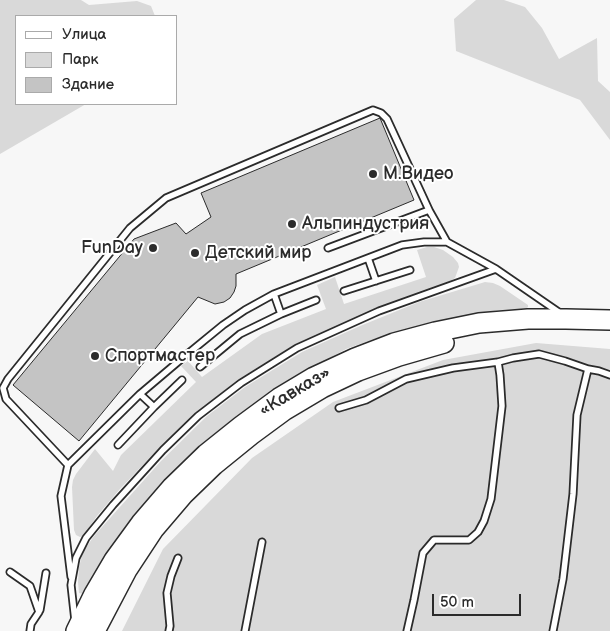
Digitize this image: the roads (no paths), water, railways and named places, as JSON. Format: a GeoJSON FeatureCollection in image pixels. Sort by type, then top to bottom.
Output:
{"type":"FeatureCollection","features":[{"type":"Feature","properties":{"kind":"main road","name":"«Кавказ»"},"geometry":{"type":"LineString","coordinates":[[76,631],[94,594],[114,560],[141,523],[172,487],[206,454],[241,426],[279,398],[314,377],[394,343],[479,322],[556,319],[610,320]]}},
{"type":"Feature","properties":{"kind":"main road","name":"«Кавказ»"},"geometry":{"type":"LineString","coordinates":[[95,631],[127,570],[154,529],[184,495],[222,459],[292,405],[358,371],[439,344],[484,334],[532,329],[610,331]]}},
{"type":"Feature","properties":{"kind":"lane"},"geometry":{"type":"LineString","coordinates":[[68,465],[6,399],[3,388],[8,379],[130,228],[166,198],[373,110],[381,113],[387,119],[429,210],[447,242]]}},
{"type":"Feature","properties":{"kind":"lane"},"geometry":{"type":"LineString","coordinates":[[328,248],[429,210]]}},
{"type":"Feature","properties":{"kind":"lane"},"geometry":{"type":"LineString","coordinates":[[76,631],[61,496],[68,465],[140,394],[223,325],[245,310],[274,294],[402,245],[424,242],[447,242],[496,270],[560,313],[610,314]]}},
{"type":"Feature","properties":{"kind":"lane"},"geometry":{"type":"LineString","coordinates":[[368,258],[376,281]]}},
{"type":"Feature","properties":{"kind":"lane"},"geometry":{"type":"LineString","coordinates":[[344,291],[410,270]]}},
{"type":"Feature","properties":{"kind":"lane"},"geometry":{"type":"LineString","coordinates":[[71,585],[76,558],[86,538],[113,505],[163,450],[198,416],[241,382],[297,348],[379,311],[496,270]]}},
{"type":"Feature","properties":{"kind":"lane"},"geometry":{"type":"LineString","coordinates":[[274,294],[281,314]]}},
{"type":"Feature","properties":{"kind":"lane"},"geometry":{"type":"LineString","coordinates":[[200,367],[240,334],[281,314],[316,300]]}},
{"type":"Feature","properties":{"kind":"lane"},"geometry":{"type":"LineString","coordinates":[[339,408],[366,400],[406,379],[453,368],[539,354],[610,375]]}},
{"type":"Feature","properties":{"kind":"lane"},"geometry":{"type":"LineString","coordinates":[[407,631],[423,553],[434,540],[469,540],[478,532],[484,521],[491,498],[502,406],[498,362]]}},
{"type":"Feature","properties":{"kind":"lane"},"geometry":{"type":"LineString","coordinates":[[553,631],[563,579],[572,503],[577,414],[588,369]]}},
{"type":"Feature","properties":{"kind":"lane"},"geometry":{"type":"LineString","coordinates":[[118,445],[182,380]]}},
{"type":"Feature","properties":{"kind":"lane"},"geometry":{"type":"LineString","coordinates":[[140,394],[154,408]]}},
{"type":"Feature","properties":{"kind":"lane"},"geometry":{"type":"LineString","coordinates":[[245,631],[262,542]]}},
{"type":"Feature","properties":{"kind":"lane"},"geometry":{"type":"LineString","coordinates":[[169,631],[167,593],[178,558]]}},
{"type":"Feature","properties":{"kind":"lane"},"geometry":{"type":"LineString","coordinates":[[10,572],[30,586],[39,612]]}},
{"type":"Feature","properties":{"kind":"lane"},"geometry":{"type":"LineString","coordinates":[[30,631],[31,624],[39,612],[46,573]]}},
{"type":"Feature","properties":{"kind":"place","name":"М.Видео"},"geometry":{"type":"Point","coordinates":[373,174]}},
{"type":"Feature","properties":{"kind":"place","name":"Альпиндустрия"},"geometry":{"type":"Point","coordinates":[292,224]}},
{"type":"Feature","properties":{"kind":"place","name":"FunDay"},"geometry":{"type":"Point","coordinates":[153,248]}},
{"type":"Feature","properties":{"kind":"place","name":"Детский мир"},"geometry":{"type":"Point","coordinates":[195,253]}},
{"type":"Feature","properties":{"kind":"place","name":"Спортмастер"},"geometry":{"type":"Point","coordinates":[95,356]}}]}
